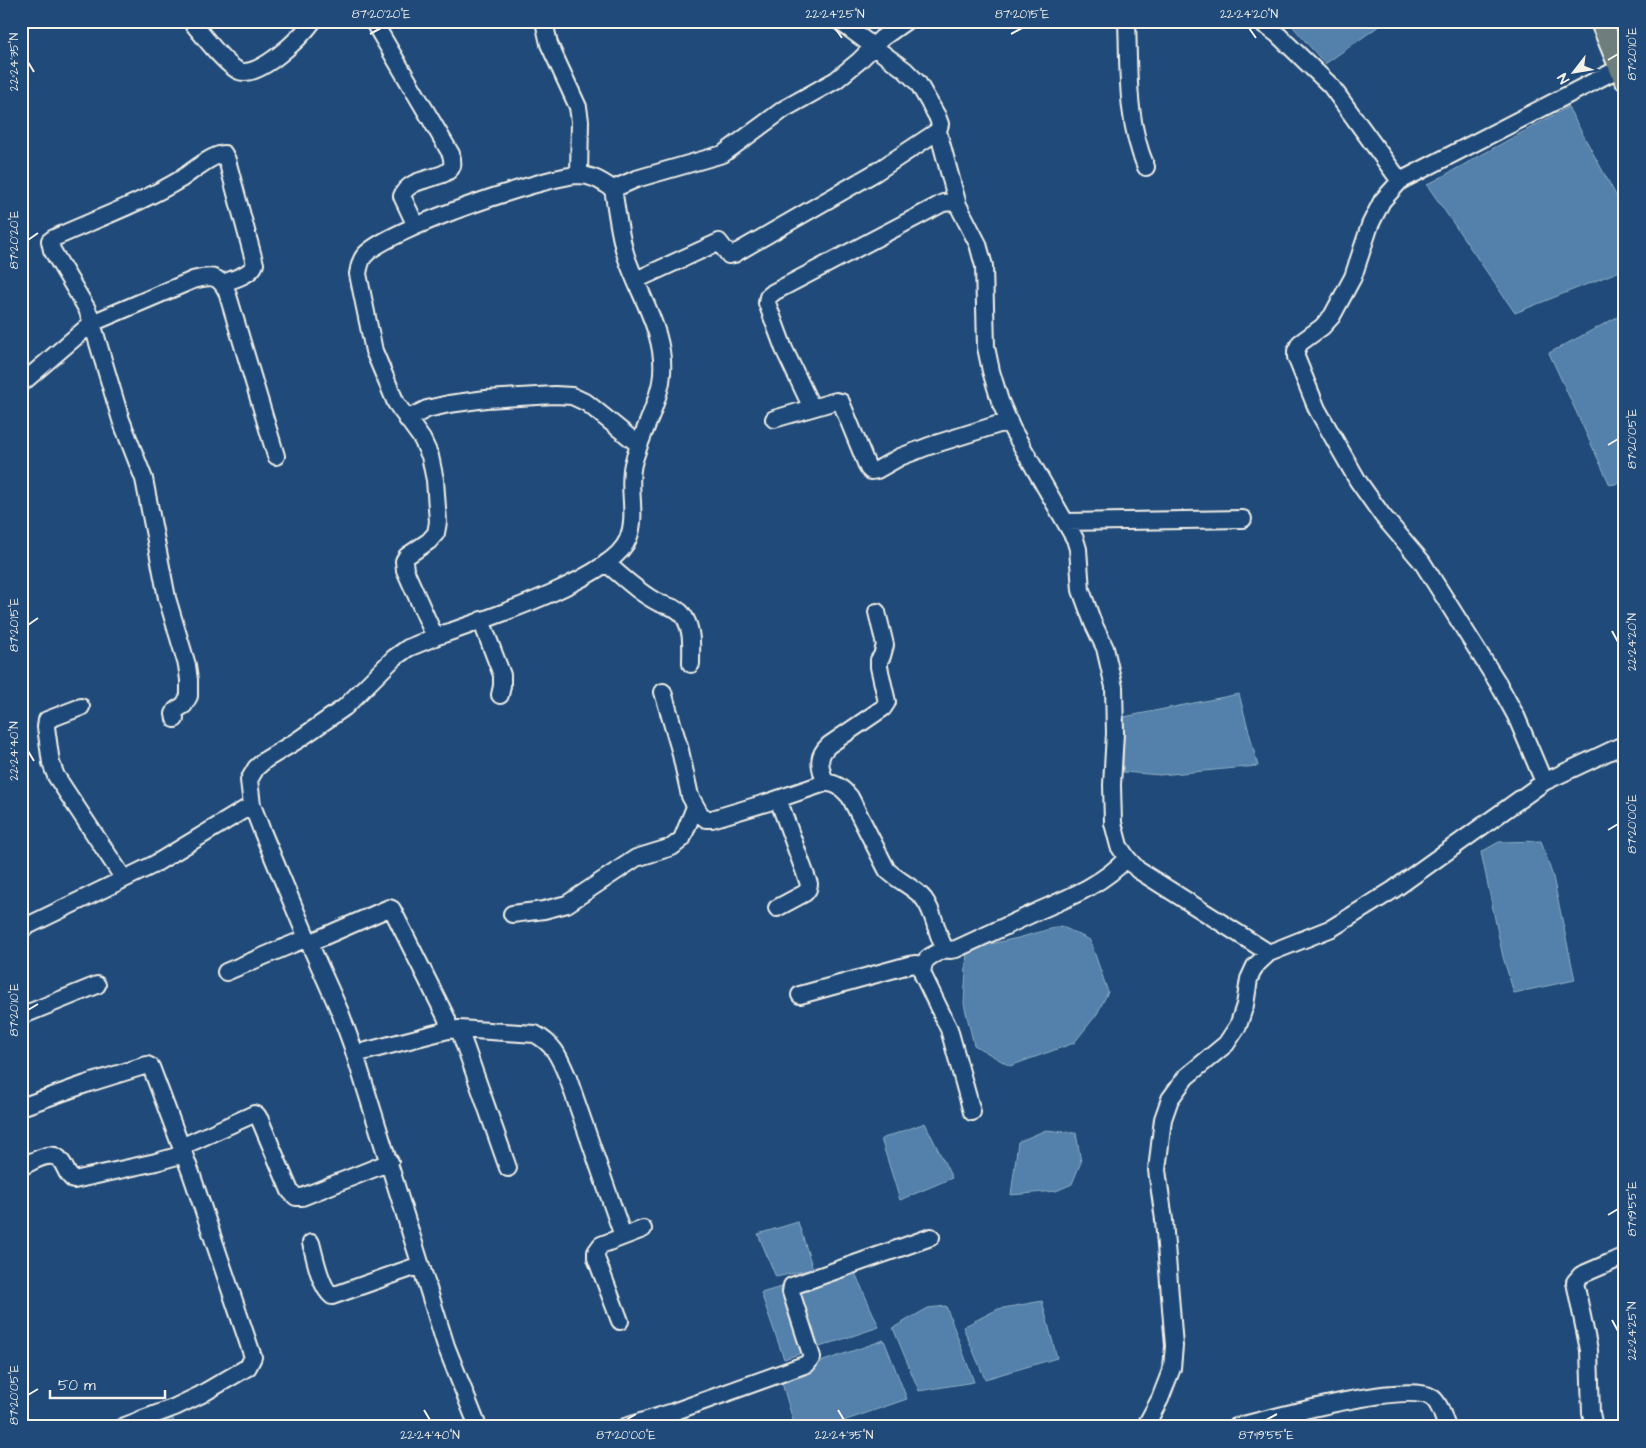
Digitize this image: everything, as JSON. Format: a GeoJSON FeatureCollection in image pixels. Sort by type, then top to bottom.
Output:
{"type":"FeatureCollection","features":[{"type":"Feature","properties":{"kind":"main road"},"geometry":{"type":"LineString","coordinates":[[1602,21],[1622,74]]}},
{"type":"Feature","properties":{"kind":"street"},"geometry":{"type":"LineString","coordinates":[[191,21],[208,42],[231,65],[237,70],[244,72],[256,70],[278,56],[295,42],[313,21]]}},
{"type":"Feature","properties":{"kind":"street"},"geometry":{"type":"LineString","coordinates":[[373,21],[451,154],[453,164],[450,169],[444,173],[409,185],[404,189],[402,196],[416,226]]}},
{"type":"Feature","properties":{"kind":"street"},"geometry":{"type":"LineString","coordinates":[[544,21],[548,44],[578,107],[580,121],[579,175]]}},
{"type":"Feature","properties":{"kind":"street"},"geometry":{"type":"LineString","coordinates":[[839,21],[905,70],[918,83],[940,124],[938,131],[958,205],[978,244],[984,266],[986,347],[1000,401],[1022,447],[1066,522],[1078,549],[1081,590],[1093,623],[1105,648],[1111,672],[1114,687],[1115,717],[1112,785],[1113,823],[1119,846],[1126,858],[1145,874],[1269,953]]}},
{"type":"Feature","properties":{"kind":"street"},"geometry":{"type":"LineString","coordinates":[[613,189],[636,179],[723,154],[784,109],[836,80],[882,38],[906,21]]}},
{"type":"Feature","properties":{"kind":"street"},"geometry":{"type":"LineString","coordinates":[[1127,21],[1132,118],[1138,147],[1146,167]]}},
{"type":"Feature","properties":{"kind":"street"},"geometry":{"type":"LineString","coordinates":[[1260,21],[1277,34],[1331,86],[1400,181]]}},
{"type":"Feature","properties":{"kind":"street"},"geometry":{"type":"LineString","coordinates":[[1544,782],[1516,716],[1498,683],[1422,562],[1382,515],[1358,481],[1317,409],[1296,357],[1296,351],[1300,343],[1322,327],[1332,316],[1353,277],[1370,225],[1382,201],[1400,181],[1622,74]]}},
{"type":"Feature","properties":{"kind":"street"},"geometry":{"type":"LineString","coordinates":[[636,280],[719,242],[730,255],[734,254],[876,172],[938,131]]}},
{"type":"Feature","properties":{"kind":"street"},"geometry":{"type":"LineString","coordinates":[[175,718],[176,710],[184,705],[189,696],[189,680],[187,665],[166,598],[144,479],[121,420],[87,309],[49,245],[50,241],[54,238],[152,194],[220,154],[224,154],[255,264],[254,268],[249,272],[223,283]]}},
{"type":"Feature","properties":{"kind":"street"},"geometry":{"type":"LineString","coordinates":[[436,637],[405,570],[404,561],[407,556],[436,533],[438,522],[435,480],[430,456],[422,439],[396,403],[374,351],[358,274],[360,263],[364,255],[376,247],[416,226],[498,196],[559,178],[579,175],[596,178],[613,189],[626,254],[660,342],[662,360],[661,381],[630,478],[633,511],[632,527],[628,541],[616,557],[563,588],[408,648],[394,658],[358,696],[344,707],[298,740],[265,760],[256,768],[249,780],[252,805],[340,1012],[355,1054],[446,1346],[478,1427]]}},
{"type":"Feature","properties":{"kind":"street"},"geometry":{"type":"LineString","coordinates":[[812,408],[784,349],[767,302],[768,296],[943,203],[952,202],[958,205]]}},
{"type":"Feature","properties":{"kind":"street"},"geometry":{"type":"LineString","coordinates":[[21,384],[92,323],[193,280],[210,277],[223,283],[227,292],[276,456]]}},
{"type":"Feature","properties":{"kind":"street"},"geometry":{"type":"LineString","coordinates":[[407,419],[428,409],[449,404],[486,399],[555,395],[572,396],[588,403],[639,445]]}},
{"type":"Feature","properties":{"kind":"street"},"geometry":{"type":"LineString","coordinates":[[774,419],[836,400],[841,402],[868,468],[871,471],[929,446],[1009,421]]}},
{"type":"Feature","properties":{"kind":"street"},"geometry":{"type":"LineString","coordinates":[[1066,522],[1243,519]]}},
{"type":"Feature","properties":{"kind":"street"},"geometry":{"type":"LineString","coordinates":[[606,563],[639,591],[660,603],[677,608],[685,617],[691,633],[691,664]]}},
{"type":"Feature","properties":{"kind":"street"},"geometry":{"type":"LineString","coordinates":[[825,783],[819,759],[821,752],[828,745],[883,708],[888,702],[878,667],[885,645],[877,612]]}},
{"type":"Feature","properties":{"kind":"street"},"geometry":{"type":"LineString","coordinates":[[481,620],[502,675],[500,696]]}},
{"type":"Feature","properties":{"kind":"street"},"geometry":{"type":"LineString","coordinates":[[663,692],[680,750],[690,796],[700,814],[706,819],[712,819],[831,782],[844,790],[850,798],[888,870],[895,878],[925,900],[945,949]]}},
{"type":"Feature","properties":{"kind":"street"},"geometry":{"type":"LineString","coordinates":[[81,707],[47,720],[46,727],[51,763],[68,794],[124,879]]}},
{"type":"Feature","properties":{"kind":"street"},"geometry":{"type":"LineString","coordinates":[[1145,1427],[1160,1399],[1172,1368],[1174,1346],[1164,1220],[1157,1170],[1162,1119],[1170,1099],[1186,1077],[1226,1044],[1238,1026],[1245,1005],[1249,979],[1255,966],[1269,953],[1332,928],[1393,890],[1544,782],[1625,744]]}},
{"type":"Feature","properties":{"kind":"street"},"geometry":{"type":"LineString","coordinates":[[777,908],[805,893],[809,884],[778,799]]}},
{"type":"Feature","properties":{"kind":"street"},"geometry":{"type":"LineString","coordinates":[[21,929],[153,865],[252,805]]}},
{"type":"Feature","properties":{"kind":"street"},"geometry":{"type":"LineString","coordinates":[[512,914],[544,910],[567,904],[636,858],[672,847],[682,839],[695,807]]}},
{"type":"Feature","properties":{"kind":"street"},"geometry":{"type":"LineString","coordinates":[[972,1112],[949,1029],[923,975],[922,968],[924,962],[928,956],[945,949],[956,949],[1081,892],[1102,880],[1126,858]]}},
{"type":"Feature","properties":{"kind":"street"},"geometry":{"type":"LineString","coordinates":[[226,972],[390,908],[392,909],[447,1019],[454,1029],[508,1168]]}},
{"type":"Feature","properties":{"kind":"street"},"geometry":{"type":"LineString","coordinates":[[800,995],[909,965],[916,964],[922,968]]}},
{"type":"Feature","properties":{"kind":"street"},"geometry":{"type":"LineString","coordinates":[[21,1016],[97,985]]}},
{"type":"Feature","properties":{"kind":"street"},"geometry":{"type":"LineString","coordinates":[[355,1054],[454,1029],[535,1034],[546,1040],[558,1053],[568,1078],[623,1236]]}},
{"type":"Feature","properties":{"kind":"street"},"geometry":{"type":"LineString","coordinates":[[21,1107],[86,1084],[147,1065],[151,1066],[183,1150],[253,1357],[248,1367],[200,1395],[175,1407],[122,1427]]}},
{"type":"Feature","properties":{"kind":"street"},"geometry":{"type":"LineString","coordinates":[[21,1167],[46,1156],[54,1156],[61,1160],[69,1177],[74,1180],[156,1162],[254,1114],[260,1120],[290,1191],[296,1197],[302,1197],[390,1162]]}},
{"type":"Feature","properties":{"kind":"street"},"geometry":{"type":"LineString","coordinates":[[620,1321],[596,1258],[596,1252],[602,1245],[643,1229]]}},
{"type":"Feature","properties":{"kind":"street"},"geometry":{"type":"LineString","coordinates":[[625,1427],[673,1412],[807,1364],[812,1357],[791,1292],[792,1286],[931,1237]]}},
{"type":"Feature","properties":{"kind":"street"},"geometry":{"type":"LineString","coordinates":[[311,1243],[324,1285],[332,1296],[420,1265]]}},
{"type":"Feature","properties":{"kind":"street"},"geometry":{"type":"LineString","coordinates":[[1594,1427],[1588,1342],[1575,1282],[1581,1275],[1625,1256]]}},
{"type":"Feature","properties":{"kind":"street"},"geometry":{"type":"LineString","coordinates":[[1235,1427],[1349,1400],[1401,1393],[1420,1394],[1431,1397],[1437,1404],[1447,1427]]}},
{"type":"Feature","properties":{"kind":"water"},"geometry":{"type":"Polygon","coordinates":[[[1288,21],[1386,21],[1325,64],[1288,21]]]}},
{"type":"Feature","properties":{"kind":"water"},"geometry":{"type":"Polygon","coordinates":[[[1568,107],[1625,212],[1625,269],[1515,313],[1427,185],[1568,107]]]}},
{"type":"Feature","properties":{"kind":"water"},"geometry":{"type":"Polygon","coordinates":[[[1625,313],[1625,482],[1610,485],[1549,353],[1625,313]]]}},
{"type":"Feature","properties":{"kind":"water"},"geometry":{"type":"Polygon","coordinates":[[[1239,694],[1258,766],[1160,775],[1123,772],[1124,717],[1239,694]]]}},
{"type":"Feature","properties":{"kind":"water"},"geometry":{"type":"Polygon","coordinates":[[[1541,841],[1553,877],[1575,980],[1514,993],[1503,957],[1481,852],[1499,842],[1541,841]]]}},
{"type":"Feature","properties":{"kind":"water"},"geometry":{"type":"Polygon","coordinates":[[[1061,926],[1090,940],[1108,992],[1097,1014],[1074,1043],[1010,1066],[974,1045],[964,1004],[967,949],[1061,926]]]}},
{"type":"Feature","properties":{"kind":"water"},"geometry":{"type":"Polygon","coordinates":[[[925,1123],[952,1178],[900,1200],[881,1139],[925,1123]]]}},
{"type":"Feature","properties":{"kind":"water"},"geometry":{"type":"Polygon","coordinates":[[[1046,1130],[1076,1133],[1081,1162],[1072,1184],[1056,1191],[1011,1195],[1018,1142],[1046,1130]]]}},
{"type":"Feature","properties":{"kind":"water"},"geometry":{"type":"Polygon","coordinates":[[[798,1222],[813,1269],[776,1277],[758,1234],[798,1222]]]}},
{"type":"Feature","properties":{"kind":"water"},"geometry":{"type":"Polygon","coordinates":[[[852,1266],[879,1327],[784,1359],[761,1293],[852,1266]]]}},
{"type":"Feature","properties":{"kind":"water"},"geometry":{"type":"Polygon","coordinates":[[[1042,1301],[1057,1358],[985,1379],[963,1327],[998,1309],[1042,1301]]]}},
{"type":"Feature","properties":{"kind":"water"},"geometry":{"type":"Polygon","coordinates":[[[946,1306],[974,1382],[919,1391],[893,1328],[928,1308],[946,1306]]]}},
{"type":"Feature","properties":{"kind":"water"},"geometry":{"type":"Polygon","coordinates":[[[884,1340],[907,1399],[826,1427],[795,1427],[780,1376],[884,1340]]]}},
{"type":"Feature","properties":{"kind":"water"},"geometry":{"type":"Polygon","coordinates":[[[164,1402],[177,1427],[121,1427],[120,1425],[135,1411],[164,1402]]]}}]}
